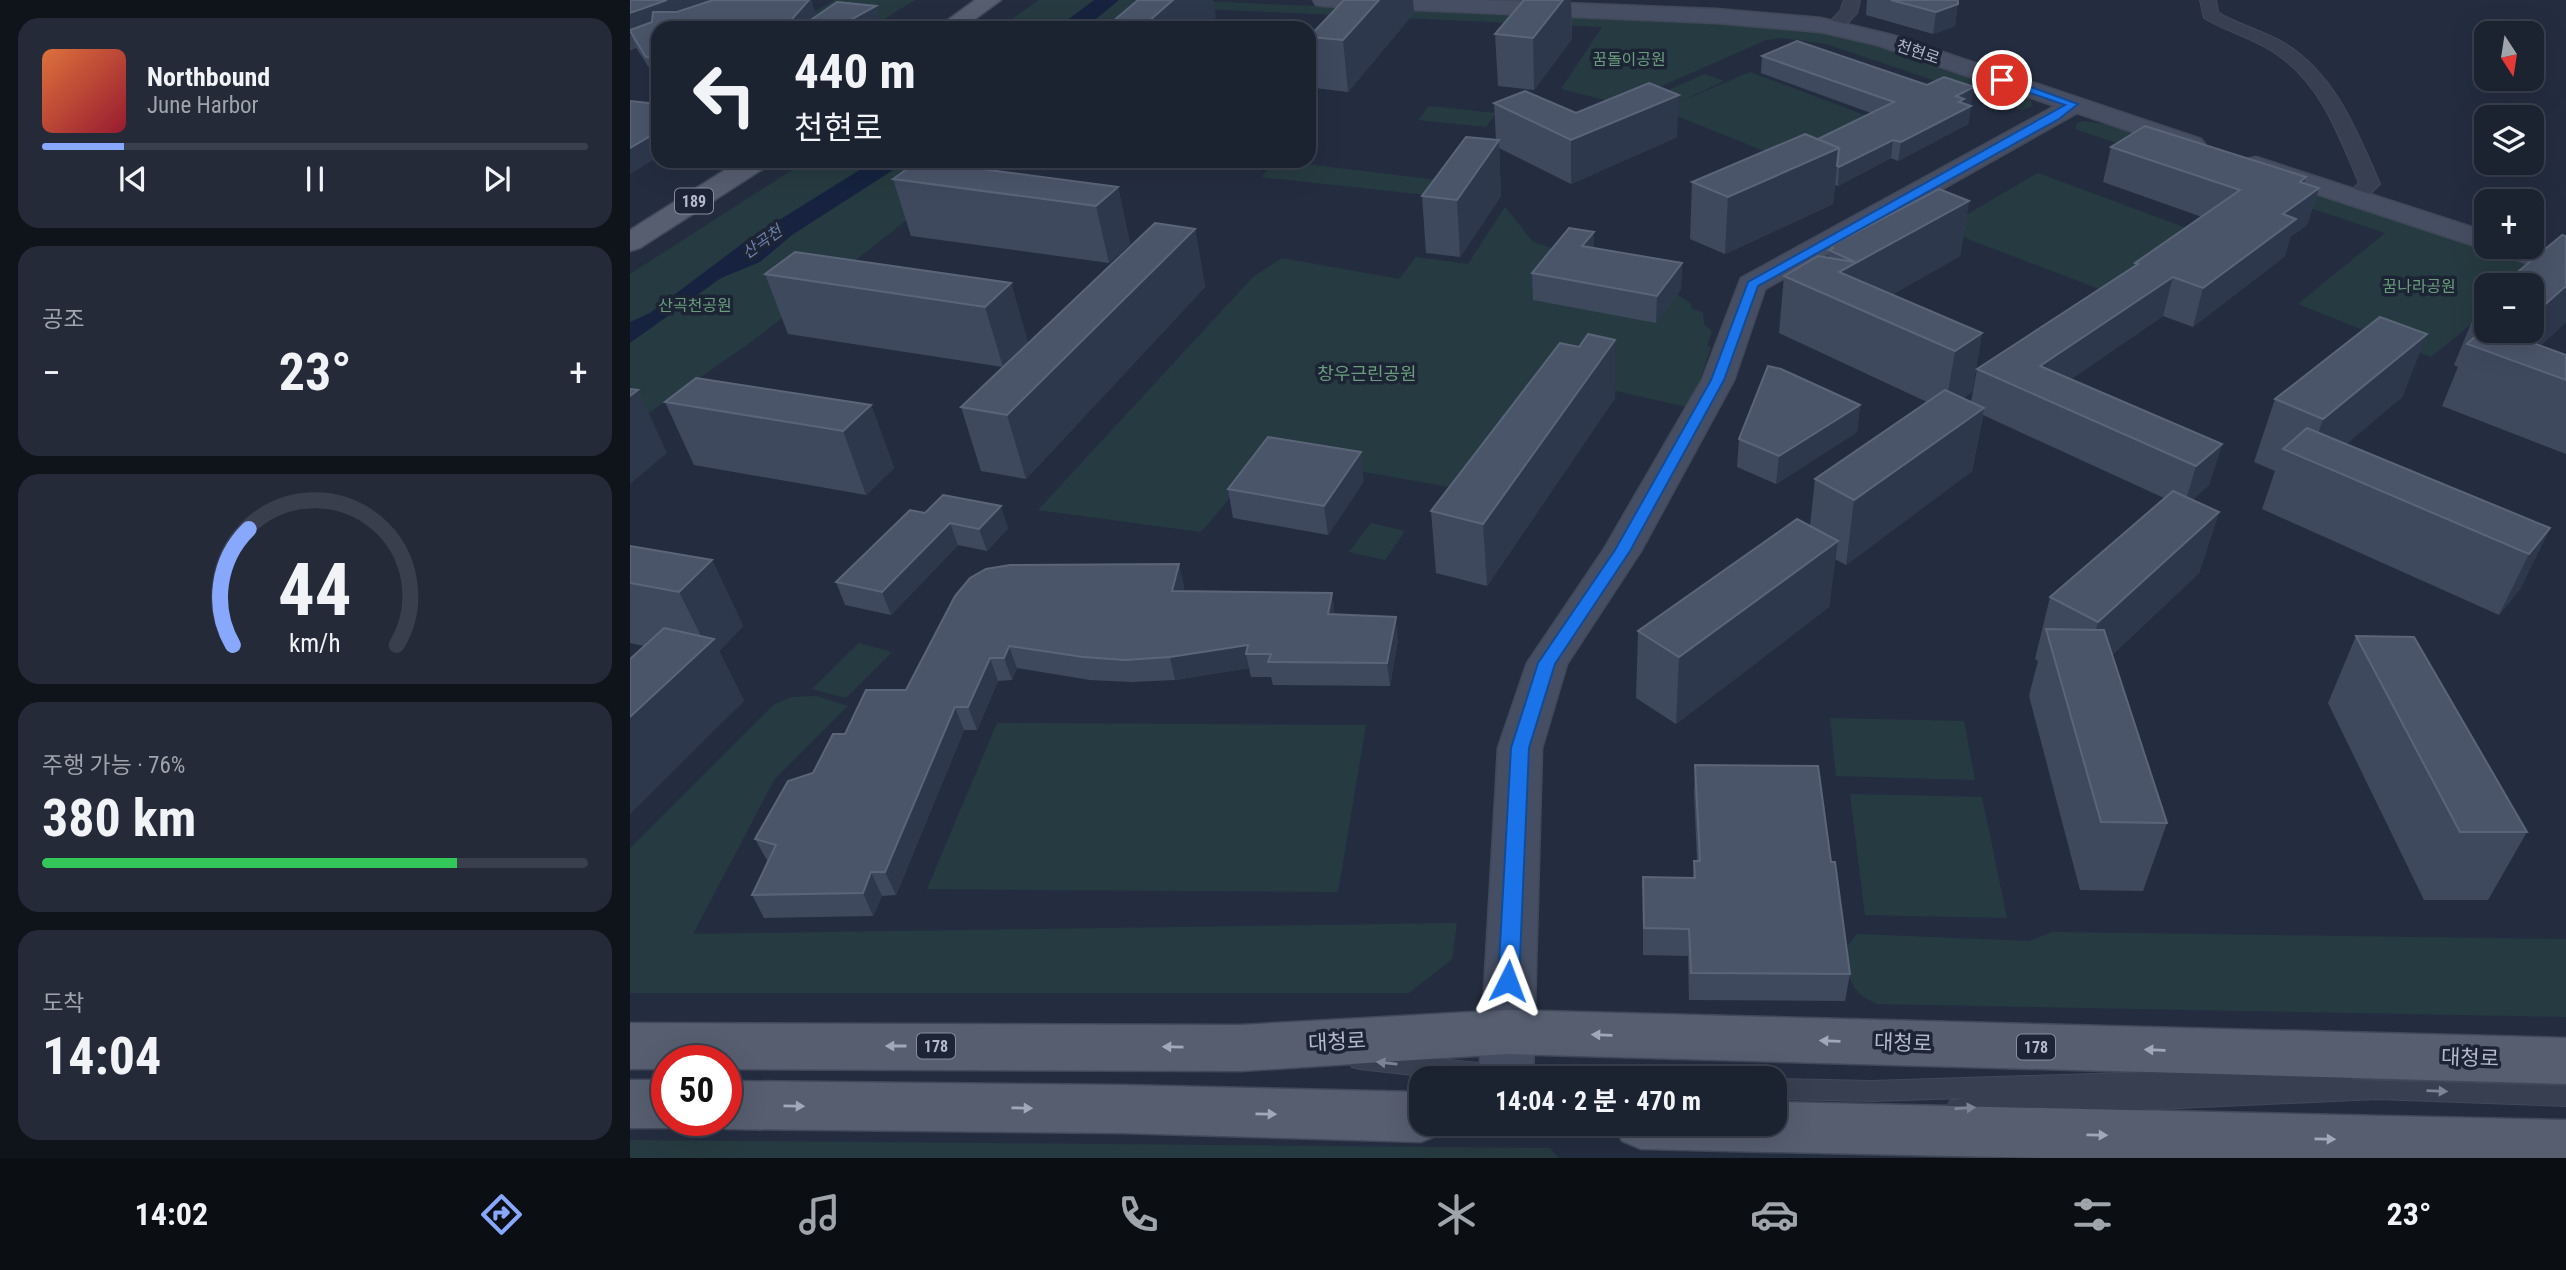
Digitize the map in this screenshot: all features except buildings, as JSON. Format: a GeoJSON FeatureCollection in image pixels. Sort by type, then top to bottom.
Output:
{"type":"FeatureCollection","features":[{"type":"Feature","properties":{"kind":"main road"},"geometry":{"type":"LineString","coordinates":[[958,21],[990,0]]}},
{"type":"Feature","properties":{"kind":"main road","name":"천현로"},"geometry":{"type":"LineString","coordinates":[[1324,0],[1537,4],[1763,19],[1835,27],[1884,40],[2474,237]]}},
{"type":"Feature","properties":{"kind":"main road"},"geometry":{"type":"LineString","coordinates":[[1512,1066],[1520,748],[1547,663],[1622,551],[1717,380],[1752,284],[2055,117],[2073,104]]}},
{"type":"Feature","properties":{"kind":"main road","name":"189"},"geometry":{"type":"LineString","coordinates":[[630,216],[708,168]]}},
{"type":"Feature","properties":{"kind":"main road","name":"189"},"geometry":{"type":"LineString","coordinates":[[630,242],[746,168]]}},
{"type":"Feature","properties":{"kind":"main road"},"geometry":{"type":"LineString","coordinates":[[2541,259],[2566,267]]}},
{"type":"Feature","properties":{"kind":"main road","name":"대청로"},"geometry":{"type":"LineString","coordinates":[[630,1046],[1241,1048],[1512,1066],[2566,1061]]}},
{"type":"Feature","properties":{"kind":"main road"},"geometry":{"type":"LineString","coordinates":[[630,1104],[651,1104]]}},
{"type":"Feature","properties":{"kind":"main road"},"geometry":{"type":"LineString","coordinates":[[742,1105],[1121,1109],[1197,1114],[1409,1116]]}},
{"type":"Feature","properties":{"kind":"main road"},"geometry":{"type":"LineString","coordinates":[[1787,1126],[2566,1144]]}},
{"type":"Feature","properties":{"kind":"street"},"geometry":{"type":"LineString","coordinates":[[1835,27],[1848,13],[1852,0]]}},
{"type":"Feature","properties":{"kind":"street"},"geometry":{"type":"LineString","coordinates":[[2208,0],[2210,13],[2216,18],[2277,46],[2301,62],[2324,87],[2370,184],[2354,199]]}},
{"type":"Feature","properties":{"kind":"street"},"geometry":{"type":"LineString","coordinates":[[630,44],[651,34]]}},
{"type":"Feature","properties":{"kind":"lane","name":"대청로"},"geometry":{"type":"LineString","coordinates":[[1787,1089],[1872,1091],[2566,1068]]}},
{"type":"Feature","properties":{"kind":"lane","name":"대청로"},"geometry":{"type":"LineString","coordinates":[[1787,1121],[2018,1104],[2377,1089],[2566,1096]]}},
{"type":"Feature","properties":{"kind":"green space"},"geometry":{"type":"Polygon","coordinates":[[[835,0],[915,0],[881,21],[810,14],[835,0]]]}},
{"type":"Feature","properties":{"kind":"green space","name":"꿈돌이공원"},"geometry":{"type":"Polygon","coordinates":[[[1039,0],[1179,0],[1759,26],[1813,31],[1870,44],[2029,98],[2033,106],[2022,110],[1826,44],[1783,38],[1766,40],[1621,104],[1561,89],[1602,27],[1180,8],[1163,21],[1009,21],[1039,0]]]}},
{"type":"Feature","properties":{"kind":"green space"},"geometry":{"type":"Polygon","coordinates":[[[1750,72],[1878,120],[1792,162],[1662,110],[1657,95],[1705,74],[1724,81],[1675,104],[1750,72]]]}},
{"type":"Feature","properties":{"kind":"green space"},"geometry":{"type":"Polygon","coordinates":[[[1429,106],[1496,113],[1486,127],[1418,120],[1429,106]]]}},
{"type":"Feature","properties":{"kind":"green space","name":"꿈나라공원"},"geometry":{"type":"Polygon","coordinates":[[[2084,121],[2116,126],[2474,241],[2474,259],[2529,259],[2545,264],[2534,273],[2474,273],[2474,322],[2431,357],[2298,304],[2385,233],[2075,129],[2077,123],[2084,121]]]}},
{"type":"Feature","properties":{"kind":"green space"},"geometry":{"type":"Polygon","coordinates":[[[1316,165],[1445,181],[1435,196],[1261,177],[1269,168],[1316,168],[1316,165]]]}},
{"type":"Feature","properties":{"kind":"green space","name":"산곡천공원"},"geometry":{"type":"Polygon","coordinates":[[[795,168],[973,168],[751,342],[630,426],[630,274],[795,168]]]}},
{"type":"Feature","properties":{"kind":"green space"},"geometry":{"type":"Polygon","coordinates":[[[2038,173],[2197,232],[2107,292],[1942,229],[2038,173]]]}},
{"type":"Feature","properties":{"kind":"green space","name":"창우근린공원"},"geometry":{"type":"Polygon","coordinates":[[[1505,207],[1533,242],[1569,254],[1656,323],[1677,294],[1691,304],[1692,309],[1703,312],[1704,325],[1712,331],[1707,346],[1711,347],[1691,408],[1563,379],[1479,492],[1266,455],[1201,532],[1038,510],[1253,277],[1282,258],[1399,279],[1416,257],[1468,264],[1505,207]]]}},
{"type":"Feature","properties":{"kind":"green space"},"geometry":{"type":"Polygon","coordinates":[[[1371,523],[1405,531],[1385,560],[1349,552],[1371,523]]]}},
{"type":"Feature","properties":{"kind":"green space"},"geometry":{"type":"Polygon","coordinates":[[[859,643],[892,652],[846,698],[812,689],[859,643]]]}},
{"type":"Feature","properties":{"kind":"green space"},"geometry":{"type":"Polygon","coordinates":[[[816,696],[848,706],[774,780],[693,934],[1457,923],[1452,959],[1409,993],[630,993],[630,848],[773,705],[792,697],[816,696]]]}},
{"type":"Feature","properties":{"kind":"green space"},"geometry":{"type":"Polygon","coordinates":[[[1830,718],[1964,721],[1975,780],[1836,776],[1830,718]]]}},
{"type":"Feature","properties":{"kind":"green space"},"geometry":{"type":"Polygon","coordinates":[[[997,723],[1366,725],[1338,892],[927,889],[997,723]]]}},
{"type":"Feature","properties":{"kind":"green space"},"geometry":{"type":"Polygon","coordinates":[[[1850,794],[1982,797],[2007,918],[1865,915],[1850,794]]]}},
{"type":"Feature","properties":{"kind":"green space"},"geometry":{"type":"Polygon","coordinates":[[[2052,932],[2566,939],[2566,1017],[1878,1004],[1862,995],[1853,985],[1843,952],[1857,934],[2029,941],[2052,932]]]}},
{"type":"Feature","properties":{"kind":"green space"},"geometry":{"type":"Polygon","coordinates":[[[630,1140],[1550,1148],[1559,1158],[630,1158],[630,1140]]]}},
{"type":"Feature","properties":{"kind":"water"},"geometry":{"type":"Polygon","coordinates":[[[1094,0],[1119,0],[1094,21],[1066,21],[1094,0]]]}},
{"type":"Feature","properties":{"kind":"water","name":"산곡천"},"geometry":{"type":"Polygon","coordinates":[[[863,168],[896,168],[792,235],[760,262],[721,278],[630,343],[630,322],[650,313],[747,240],[863,168]]]}},
{"type":"Feature","properties":{"kind":"route"},"geometry":{"type":"LineString","coordinates":[[1508,981],[1520,748],[1547,663],[1622,551],[1717,380],[1730,352],[1752,284],[2055,117],[2073,104],[2002,80]]}}]}
